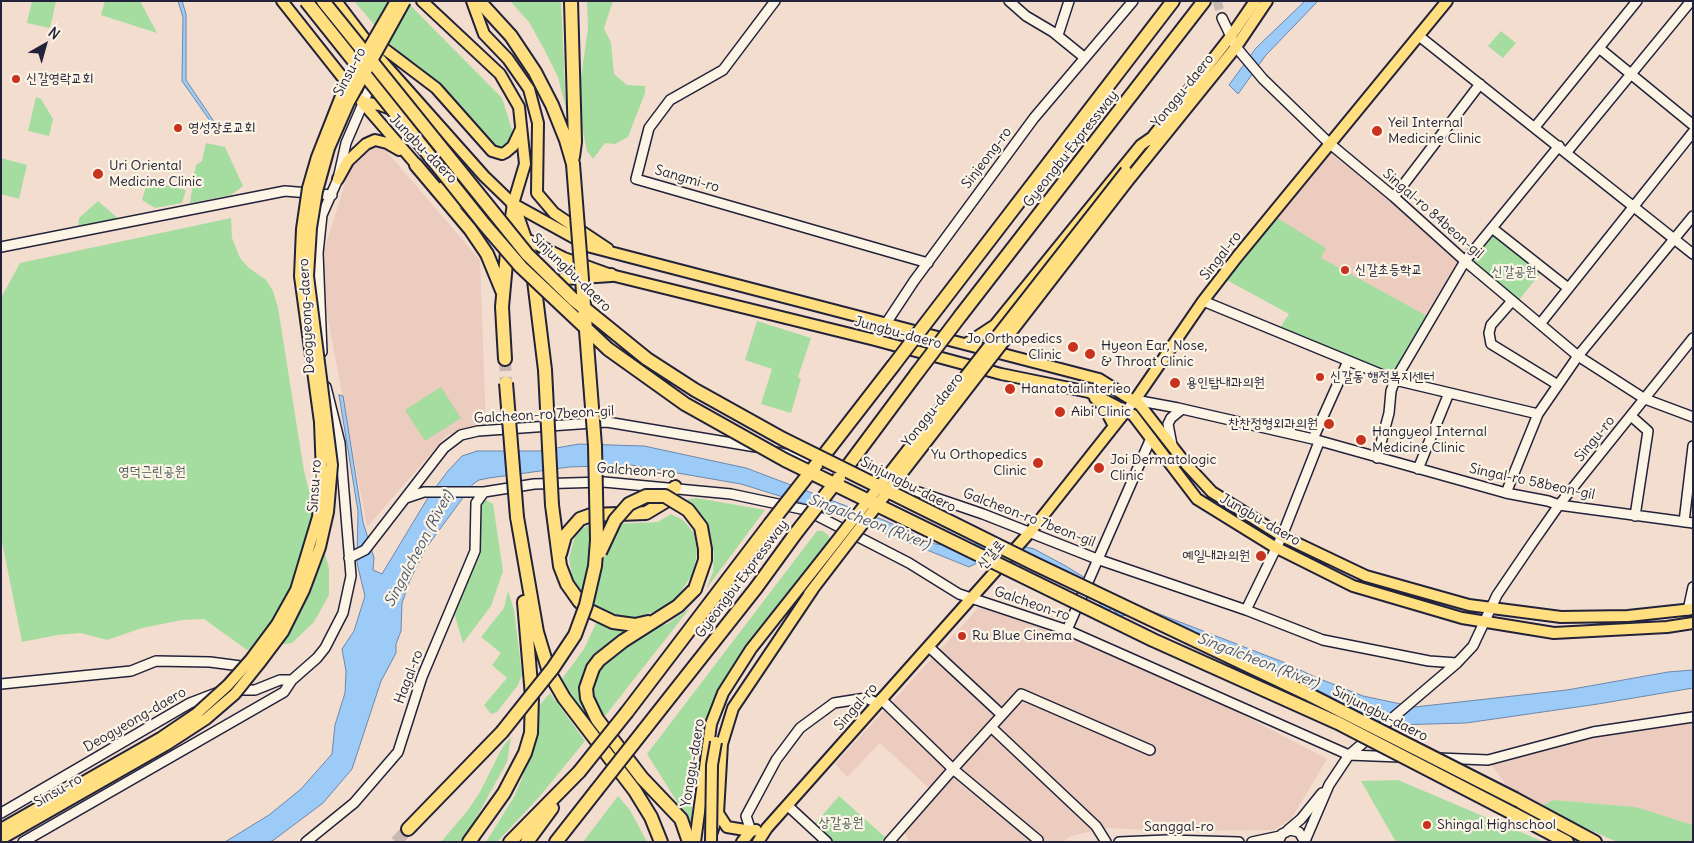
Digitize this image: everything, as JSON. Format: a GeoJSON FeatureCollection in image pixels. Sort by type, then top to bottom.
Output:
{"type":"FeatureCollection","features":[{"type":"Feature","properties":{"kind":"highway","name":"Sinjungbu-daero"},"geometry":{"type":"LineString","coordinates":[[306,1],[484,224],[521,267],[608,349],[685,404],[785,460],[1153,640],[1338,723],[1567,842]]}},
{"type":"Feature","properties":{"kind":"highway","name":"Sinjungbu-daero"},"geometry":{"type":"LineString","coordinates":[[323,1],[527,254],[580,305],[616,336],[655,364],[717,403],[783,439],[1035,564],[1306,693],[1595,842]]}},
{"type":"Feature","properties":{"kind":"highway"},"geometry":{"type":"LineString","coordinates":[[479,1],[511,36],[535,72],[556,114],[572,164]]}},
{"type":"Feature","properties":{"kind":"highway"},"geometry":{"type":"LineString","coordinates":[[571,1],[575,142],[572,164],[595,446],[597,540],[595,566]]}},
{"type":"Feature","properties":{"kind":"highway","name":"Gyeongbu Expressway"},"geometry":{"type":"LineString","coordinates":[[579,772],[1173,1]]}},
{"type":"Feature","properties":{"kind":"highway","name":"Gyeongbu Expressway"},"geometry":{"type":"LineString","coordinates":[[582,809],[756,588],[961,315],[1204,1]]}},
{"type":"Feature","properties":{"kind":"highway"},"geometry":{"type":"LineString","coordinates":[[412,161],[470,229],[487,254],[503,293]]}},
{"type":"Feature","properties":{"kind":"highway"},"geometry":{"type":"LineString","coordinates":[[513,204],[531,256],[545,370]]}},
{"type":"Feature","properties":{"kind":"highway"},"geometry":{"type":"LineString","coordinates":[[505,359],[503,293],[509,230]]}},
{"type":"Feature","properties":{"kind":"highway"},"geometry":{"type":"LineString","coordinates":[[611,275],[566,278],[552,284],[544,299],[545,370],[552,506],[560,566],[573,594],[588,610],[600,616],[623,624],[635,624],[647,622],[667,613]]}},
{"type":"Feature","properties":{"kind":"highway"},"geometry":{"type":"LineString","coordinates":[[469,842],[504,793],[525,753],[530,733],[532,696],[506,382]]}},
{"type":"Feature","properties":{"kind":"highway"},"geometry":{"type":"LineString","coordinates":[[560,566],[562,542],[580,519],[591,515],[646,513],[666,501],[675,487]]}},
{"type":"Feature","properties":{"kind":"highway"},"geometry":{"type":"LineString","coordinates":[[408,829],[502,732],[553,668],[575,635],[586,605],[595,566],[610,528],[622,510],[646,496],[665,496],[688,510],[701,527],[706,549],[705,560],[695,589],[685,600],[599,660],[589,677],[587,698],[597,719],[638,774],[681,819],[689,842]]}},
{"type":"Feature","properties":{"kind":"highway"},"geometry":{"type":"LineString","coordinates":[[517,517],[537,632],[549,672],[564,698],[635,792],[651,817],[662,842]]}},
{"type":"Feature","properties":{"kind":"highway"},"geometry":{"type":"LineString","coordinates":[[510,842],[579,772]]}},
{"type":"Feature","properties":{"kind":"highway"},"geometry":{"type":"LineString","coordinates":[[527,842],[579,772]]}},
{"type":"Feature","properties":{"kind":"highway"},"geometry":{"type":"LineString","coordinates":[[556,842],[582,809]]}},
{"type":"Feature","properties":{"kind":"highway"},"geometry":{"type":"LineString","coordinates":[[566,842],[582,809]]}},
{"type":"Feature","properties":{"kind":"main road","name":"Jungbu-daero"},"geometry":{"type":"LineString","coordinates":[[282,1],[362,102],[412,161],[453,198],[509,230],[564,258],[611,275],[875,340],[1001,374],[1089,392],[1133,415],[1198,499],[1276,547],[1353,586],[1483,622],[1554,633],[1667,627],[1693,622]]}},
{"type":"Feature","properties":{"kind":"main road","name":"Jungbu-daero"},"geometry":{"type":"LineString","coordinates":[[336,1],[383,62],[472,164],[513,204],[591,247],[887,322],[1099,379],[1135,400],[1212,492],[1282,536],[1366,576],[1426,594],[1489,609],[1560,617],[1628,616],[1691,610]]}},
{"type":"Feature","properties":{"kind":"main road","name":"Sinsu-ro"},"geometry":{"type":"LineString","coordinates":[[1,828],[162,737],[196,714],[228,685],[251,659],[277,624],[296,590],[318,517],[322,474],[320,422],[300,276],[302,229],[308,188],[317,157],[342,96],[396,1]]}},
{"type":"Feature","properties":{"kind":"main road","name":"Sinsu-ro"},"geometry":{"type":"LineString","coordinates":[[1,839],[166,745],[206,719],[235,694],[259,664],[283,632],[304,590],[320,547],[328,512],[332,465],[308,276],[312,219],[329,148],[349,102],[405,1]]}},
{"type":"Feature","properties":{"kind":"main road"},"geometry":{"type":"LineString","coordinates":[[422,1],[500,74],[519,107],[525,164],[513,204],[509,230]]}},
{"type":"Feature","properties":{"kind":"main road"},"geometry":{"type":"LineString","coordinates":[[472,1],[484,34],[508,59],[529,89],[538,123],[537,192],[554,213],[617,255]]}},
{"type":"Feature","properties":{"kind":"main road","name":"Yonggu-daero"},"geometry":{"type":"LineString","coordinates":[[1129,174],[1154,136],[1231,36],[1255,1]]}},
{"type":"Feature","properties":{"kind":"main road","name":"Yonggu-daero"},"geometry":{"type":"LineString","coordinates":[[695,842],[711,724],[722,693],[751,649],[831,556],[1129,174],[1236,46],[1267,1]]}},
{"type":"Feature","properties":{"kind":"main road","name":"Singal-ro"},"geometry":{"type":"LineString","coordinates":[[1135,400],[1203,301],[1329,143],[1448,1]]}},
{"type":"Feature","properties":{"kind":"main road"},"geometry":{"type":"LineString","coordinates":[[358,30],[436,88],[492,150],[502,154],[506,152],[513,146],[521,128]]}},
{"type":"Feature","properties":{"kind":"main road"},"geometry":{"type":"LineString","coordinates":[[362,102],[380,105],[400,112],[452,147],[472,164]]}},
{"type":"Feature","properties":{"kind":"main road"},"geometry":{"type":"LineString","coordinates":[[966,344],[995,325],[1141,145],[1154,136]]}},
{"type":"Feature","properties":{"kind":"main road"},"geometry":{"type":"LineString","coordinates":[[338,179],[348,161],[359,149],[375,140],[388,143],[412,161]]}},
{"type":"Feature","properties":{"kind":"main road"},"geometry":{"type":"LineString","coordinates":[[1089,392],[1104,407],[1114,426]]}},
{"type":"Feature","properties":{"kind":"main road","name":"Singal-ro"},"geometry":{"type":"LineString","coordinates":[[1029,533],[1126,411]]}},
{"type":"Feature","properties":{"kind":"main road","name":"신갈로"},"geometry":{"type":"LineString","coordinates":[[974,595],[1029,533]]}},
{"type":"Feature","properties":{"kind":"main road","name":"Yonggu-daero"},"geometry":{"type":"LineString","coordinates":[[711,842],[712,774],[716,742],[726,709],[738,687],[813,589],[831,556]]}},
{"type":"Feature","properties":{"kind":"main road"},"geometry":{"type":"LineString","coordinates":[[707,842],[718,813],[720,756],[733,708],[813,589]]}},
{"type":"Feature","properties":{"kind":"main road","name":"Singal-ro"},"geometry":{"type":"LineString","coordinates":[[758,842],[767,828],[974,595]]}},
{"type":"Feature","properties":{"kind":"main road"},"geometry":{"type":"LineString","coordinates":[[718,813],[727,827],[751,831],[767,828]]}},
{"type":"Feature","properties":{"kind":"main road"},"geometry":{"type":"LineString","coordinates":[[742,842],[751,831]]}},
{"type":"Feature","properties":{"kind":"street","name":"Sangmi-ro"},"geometry":{"type":"LineString","coordinates":[[775,1],[723,70],[670,100],[649,128],[636,179],[928,263]]}},
{"type":"Feature","properties":{"kind":"street"},"geometry":{"type":"LineString","coordinates":[[1008,1],[1026,16],[1058,35],[1085,58]]}},
{"type":"Feature","properties":{"kind":"street"},"geometry":{"type":"LineString","coordinates":[[1058,35],[1069,1]]}},
{"type":"Feature","properties":{"kind":"street","name":"Sinjeong-ro"},"geometry":{"type":"LineString","coordinates":[[875,340],[928,263],[1034,118],[1133,1]]}},
{"type":"Feature","properties":{"kind":"street"},"geometry":{"type":"LineString","coordinates":[[1535,127],[1637,1]]}},
{"type":"Feature","properties":{"kind":"street"},"geometry":{"type":"LineString","coordinates":[[1377,458],[1389,413],[1391,391],[1395,380],[1465,261],[1492,228],[1631,74],[1691,1]]}},
{"type":"Feature","properties":{"kind":"street","name":"Singal-ro 84beon-gil"},"geometry":{"type":"LineString","coordinates":[[1222,18],[1236,46],[1259,74],[1329,143],[1394,197],[1465,261],[1578,356],[1644,399],[1693,418]]}},
{"type":"Feature","properties":{"kind":"street"},"geometry":{"type":"LineString","coordinates":[[1419,36],[1693,254]]}},
{"type":"Feature","properties":{"kind":"street"},"geometry":{"type":"LineString","coordinates":[[1599,48],[1693,125]]}},
{"type":"Feature","properties":{"kind":"street","name":"Deogyeong-daero"},"geometry":{"type":"LineString","coordinates":[[23,842],[284,692],[292,680],[317,658],[336,629],[348,594],[351,576],[340,443],[322,373],[318,253],[322,215],[338,179],[346,143],[362,102],[383,62]]}},
{"type":"Feature","properties":{"kind":"street"},"geometry":{"type":"LineString","coordinates":[[1394,197],[1480,84]]}},
{"type":"Feature","properties":{"kind":"street"},"geometry":{"type":"LineString","coordinates":[[1540,324],[1693,132]]}},
{"type":"Feature","properties":{"kind":"street"},"geometry":{"type":"LineString","coordinates":[[1,247],[285,191],[332,195]]}},
{"type":"Feature","properties":{"kind":"street"},"geometry":{"type":"LineString","coordinates":[[285,191],[299,194],[313,202],[322,215]]}},
{"type":"Feature","properties":{"kind":"street"},"geometry":{"type":"LineString","coordinates":[[1506,493],[1538,414],[1578,356],[1693,216]]}},
{"type":"Feature","properties":{"kind":"street"},"geometry":{"type":"LineString","coordinates":[[1492,228],[1568,288]]}},
{"type":"Feature","properties":{"kind":"street"},"geometry":{"type":"LineString","coordinates":[[1512,300],[1491,325],[1488,333],[1491,344],[1558,385]]}},
{"type":"Feature","properties":{"kind":"street"},"geometry":{"type":"LineString","coordinates":[[1203,301],[1395,380],[1538,414]]}},
{"type":"Feature","properties":{"kind":"street","name":"Singu-ro"},"geometry":{"type":"LineString","coordinates":[[1329,785],[1352,751],[1457,663],[1473,646],[1489,609],[1560,505],[1693,338]]}},
{"type":"Feature","properties":{"kind":"street"},"geometry":{"type":"LineString","coordinates":[[1246,610],[1282,536],[1316,440],[1348,361]]}},
{"type":"Feature","properties":{"kind":"street"},"geometry":{"type":"LineString","coordinates":[[1418,469],[1449,393]]}},
{"type":"Feature","properties":{"kind":"street","name":"Singal-ro 58beon-gil"},"geometry":{"type":"LineString","coordinates":[[1135,400],[1316,440],[1506,493],[1548,500],[1560,505],[1689,522]]}},
{"type":"Feature","properties":{"kind":"street","name":"Singal-ro"},"geometry":{"type":"LineString","coordinates":[[1126,411],[1135,400]]}},
{"type":"Feature","properties":{"kind":"street"},"geometry":{"type":"LineString","coordinates":[[1172,445],[1168,424],[1171,418],[1182,409]]}},
{"type":"Feature","properties":{"kind":"street"},"geometry":{"type":"LineString","coordinates":[[1631,416],[1648,431],[1635,516]]}},
{"type":"Feature","properties":{"kind":"street","name":"Galcheon-ro 7beon-gil"},"geometry":{"type":"LineString","coordinates":[[406,498],[444,448],[460,435],[478,431],[607,422],[704,437],[787,454],[912,489],[1097,559],[1246,610],[1323,640],[1430,661],[1457,663]]}},
{"type":"Feature","properties":{"kind":"street"},"geometry":{"type":"LineString","coordinates":[[1069,626],[1151,438]]}},
{"type":"Feature","properties":{"kind":"street"},"geometry":{"type":"LineString","coordinates":[[1689,522],[1693,446]]}},
{"type":"Feature","properties":{"kind":"street","name":"Galcheon-ro"},"geometry":{"type":"LineString","coordinates":[[406,498],[424,492],[484,492],[534,484],[604,482],[675,487],[731,494],[806,510],[909,563],[947,588],[1069,626],[1352,751]]}},
{"type":"Feature","properties":{"kind":"street","name":"Hagal-ro"},"geometry":{"type":"LineString","coordinates":[[306,842],[354,803],[398,752],[422,678],[475,551],[476,503],[484,492]]}},
{"type":"Feature","properties":{"kind":"street"},"geometry":{"type":"LineString","coordinates":[[349,558],[365,550],[406,498]]}},
{"type":"Feature","properties":{"kind":"street"},"geometry":{"type":"LineString","coordinates":[[1691,610],[1693,587]]}},
{"type":"Feature","properties":{"kind":"street"},"geometry":{"type":"LineString","coordinates":[[929,647],[1002,715]]}},
{"type":"Feature","properties":{"kind":"street"},"geometry":{"type":"LineString","coordinates":[[1,684],[131,671],[156,661],[210,662],[260,668]]}},
{"type":"Feature","properties":{"kind":"street","name":"Deogyeong-daero"},"geometry":{"type":"LineString","coordinates":[[1,813],[190,703],[224,690],[255,690],[280,680],[292,680]]}},
{"type":"Feature","properties":{"kind":"street"},"geometry":{"type":"LineString","coordinates":[[889,842],[1021,694],[1150,750]]}},
{"type":"Feature","properties":{"kind":"street"},"geometry":{"type":"LineString","coordinates":[[751,831],[746,816],[776,760],[800,728],[834,703],[866,698],[879,701],[953,769],[1038,840]]}},
{"type":"Feature","properties":{"kind":"street"},"geometry":{"type":"LineString","coordinates":[[1352,751],[1488,760],[1593,732],[1693,717]]}},
{"type":"Feature","properties":{"kind":"street"},"geometry":{"type":"LineString","coordinates":[[991,727],[1096,826],[1106,842]]}},
{"type":"Feature","properties":{"kind":"street"},"geometry":{"type":"LineString","coordinates":[[1282,836],[1301,819],[1329,785]]}},
{"type":"Feature","properties":{"kind":"street"},"geometry":{"type":"LineString","coordinates":[[1305,842],[1329,785]]}},
{"type":"Feature","properties":{"kind":"street"},"geometry":{"type":"LineString","coordinates":[[788,806],[827,842]]}},
{"type":"Feature","properties":{"kind":"street"},"geometry":{"type":"LineString","coordinates":[[1252,842],[1299,832],[1305,842]]}},
{"type":"Feature","properties":{"kind":"street","name":"Sanggal-ro"},"geometry":{"type":"LineString","coordinates":[[1119,842],[1239,842]]}},
{"type":"Feature","properties":{"kind":"shaded area"},"geometry":{"type":"Polygon","coordinates":[[[382,146],[480,260],[486,426],[447,435],[367,527],[321,282],[322,257],[354,155],[382,146]]]}},
{"type":"Feature","properties":{"kind":"shaded area","name":"신갈초등학교"},"geometry":{"type":"Polygon","coordinates":[[[1332,151],[1393,200],[1460,261],[1445,289],[1394,370],[1227,280],[1332,151]]]}},
{"type":"Feature","properties":{"kind":"shaded area"},"geometry":{"type":"Polygon","coordinates":[[[980,606],[1066,636],[1211,698],[1327,759],[1291,819],[1274,830],[1171,831],[1107,828],[1071,836],[1063,842],[910,842],[905,834],[892,839],[933,792],[880,743],[847,777],[835,764],[980,606]]]}},
{"type":"Feature","properties":{"kind":"shaded area"},"geometry":{"type":"Polygon","coordinates":[[[1693,717],[1693,825],[1636,807],[1553,800],[1539,807],[1512,793],[1488,760],[1593,732],[1693,717]]]}},
{"type":"Feature","properties":{"kind":"green space"},"geometry":{"type":"Polygon","coordinates":[[[32,1],[56,1],[50,28],[27,23],[32,1]]]}},
{"type":"Feature","properties":{"kind":"green space"},"geometry":{"type":"Polygon","coordinates":[[[105,1],[140,1],[157,33],[101,15],[105,1]]]}},
{"type":"Feature","properties":{"kind":"green space"},"geometry":{"type":"Polygon","coordinates":[[[354,1],[406,1],[502,98],[513,133],[507,147],[498,152],[390,43],[354,1]]]}},
{"type":"Feature","properties":{"kind":"green space"},"geometry":{"type":"Polygon","coordinates":[[[510,1],[561,1],[566,109],[558,77],[544,49],[529,22],[510,1]]]}},
{"type":"Feature","properties":{"kind":"green space"},"geometry":{"type":"Polygon","coordinates":[[[587,1],[613,1],[604,28],[611,43],[614,74],[627,85],[645,86],[645,93],[628,137],[615,144],[605,143],[593,159],[587,151],[580,117],[580,85],[588,28],[587,1]]]}},
{"type":"Feature","properties":{"kind":"green space"},"geometry":{"type":"Polygon","coordinates":[[[1501,31],[1516,43],[1503,58],[1488,46],[1501,31]]]}},
{"type":"Feature","properties":{"kind":"green space"},"geometry":{"type":"Polygon","coordinates":[[[36,97],[41,99],[53,119],[49,136],[28,131],[36,97]]]}},
{"type":"Feature","properties":{"kind":"green space"},"geometry":{"type":"Polygon","coordinates":[[[206,143],[225,147],[243,186],[231,195],[190,203],[196,165],[202,161],[206,143]]]}},
{"type":"Feature","properties":{"kind":"green space"},"geometry":{"type":"Polygon","coordinates":[[[1,158],[27,165],[19,199],[1,194],[1,158]]]}},
{"type":"Feature","properties":{"kind":"green space"},"geometry":{"type":"Polygon","coordinates":[[[148,180],[186,190],[182,203],[155,208],[142,200],[148,180]]]}},
{"type":"Feature","properties":{"kind":"green space"},"geometry":{"type":"Polygon","coordinates":[[[98,201],[121,221],[78,229],[79,218],[98,201]]]}},
{"type":"Feature","properties":{"kind":"green space","name":"영덕근린공원"},"geometry":{"type":"Polygon","coordinates":[[[231,218],[232,238],[240,258],[249,268],[266,280],[273,291],[278,308],[304,471],[329,569],[329,595],[314,622],[292,643],[247,650],[204,619],[182,620],[142,628],[107,640],[81,633],[57,635],[22,642],[1,537],[1,298],[20,263],[231,218]]]}},
{"type":"Feature","properties":{"kind":"green space"},"geometry":{"type":"Polygon","coordinates":[[[1277,218],[1326,248],[1321,258],[1429,317],[1394,370],[1387,373],[1280,328],[1289,314],[1227,280],[1277,218]]]}},
{"type":"Feature","properties":{"kind":"green space","name":"신갈공원"},"geometry":{"type":"Polygon","coordinates":[[[1492,232],[1542,271],[1519,300],[1468,259],[1492,232]]]}},
{"type":"Feature","properties":{"kind":"green space"},"geometry":{"type":"Polygon","coordinates":[[[757,321],[811,338],[798,377],[801,379],[791,413],[761,404],[772,369],[745,360],[757,321]]]}},
{"type":"Feature","properties":{"kind":"green space"},"geometry":{"type":"Polygon","coordinates":[[[441,387],[461,418],[425,441],[405,410],[441,387]]]}},
{"type":"Feature","properties":{"kind":"green space"},"geometry":{"type":"Polygon","coordinates":[[[697,498],[765,510],[706,589],[713,572],[714,554],[710,533],[703,516],[684,500],[697,498]]]}},
{"type":"Feature","properties":{"kind":"green space"},"geometry":{"type":"Polygon","coordinates":[[[484,499],[493,504],[503,571],[491,606],[463,643],[454,613],[481,553],[481,533],[477,504],[484,499]]]}},
{"type":"Feature","properties":{"kind":"green space"},"geometry":{"type":"Polygon","coordinates":[[[671,514],[683,520],[694,533],[697,551],[694,572],[675,600],[662,609],[635,618],[616,615],[592,604],[582,595],[572,576],[569,558],[575,536],[579,530],[590,525],[658,522],[671,514]]]}},
{"type":"Feature","properties":{"kind":"green space"},"geometry":{"type":"Polygon","coordinates":[[[817,531],[823,531],[829,536],[829,541],[750,641],[735,662],[715,698],[706,721],[692,774],[693,827],[647,754],[817,531]]]}},
{"type":"Feature","properties":{"kind":"green space"},"geometry":{"type":"Polygon","coordinates":[[[508,591],[514,610],[522,675],[518,685],[497,712],[491,714],[484,705],[507,678],[492,665],[501,653],[481,637],[504,608],[508,591]]]}},
{"type":"Feature","properties":{"kind":"green space"},"geometry":{"type":"Polygon","coordinates":[[[690,608],[594,730],[562,679],[584,649],[597,621],[650,629],[667,624],[690,608]]]}},
{"type":"Feature","properties":{"kind":"green space"},"geometry":{"type":"Polygon","coordinates":[[[550,693],[585,741],[540,796],[497,842],[486,842],[514,797],[523,776],[536,730],[538,707],[550,693]]]}},
{"type":"Feature","properties":{"kind":"green space"},"geometry":{"type":"Polygon","coordinates":[[[511,737],[507,762],[469,831],[460,842],[441,842],[468,810],[480,792],[502,748],[511,737]]]}},
{"type":"Feature","properties":{"kind":"green space"},"geometry":{"type":"Polygon","coordinates":[[[1398,780],[1544,842],[1396,842],[1361,781],[1398,780]]]}},
{"type":"Feature","properties":{"kind":"green space"},"geometry":{"type":"Polygon","coordinates":[[[618,796],[630,810],[647,842],[583,842],[618,796]]]}},
{"type":"Feature","properties":{"kind":"green space","name":"상갈공원"},"geometry":{"type":"Polygon","coordinates":[[[839,796],[885,837],[881,842],[831,842],[813,826],[839,796]]]}},
{"type":"Feature","properties":{"kind":"green space"},"geometry":{"type":"Polygon","coordinates":[[[1553,800],[1636,807],[1693,825],[1693,842],[1617,842],[1539,807],[1553,800]]]}},
{"type":"Feature","properties":{"kind":"water"},"geometry":{"type":"Polygon","coordinates":[[[178,1],[182,1],[186,14],[186,80],[221,132],[220,135],[182,81],[183,17],[178,1]]]}},
{"type":"Feature","properties":{"kind":"water"},"geometry":{"type":"Polygon","coordinates":[[[1305,1],[1318,1],[1266,55],[1238,94],[1229,85],[1256,48],[1305,1]]]}},
{"type":"Feature","properties":{"kind":"water","name":"Singalcheon (River)"},"geometry":{"type":"Polygon","coordinates":[[[339,395],[343,396],[363,522],[374,558],[373,570],[382,574],[429,496],[462,456],[477,451],[539,451],[579,444],[644,446],[746,468],[886,521],[935,544],[970,546],[991,538],[1034,549],[1118,598],[1283,662],[1363,696],[1415,707],[1567,690],[1668,672],[1693,670],[1693,688],[1466,723],[1391,725],[1363,717],[1328,700],[1319,691],[1243,662],[1236,667],[1158,627],[1128,615],[1120,616],[1112,609],[1105,611],[1094,596],[1020,562],[1008,565],[989,557],[969,567],[838,514],[741,484],[631,465],[569,467],[489,478],[479,480],[473,484],[426,548],[410,580],[402,603],[401,631],[396,644],[396,653],[381,681],[352,769],[323,803],[270,842],[225,842],[269,815],[301,789],[332,754],[335,725],[345,693],[346,671],[342,649],[354,631],[365,596],[357,563],[358,511],[339,395]]]}},
{"type":"Feature","properties":{"kind":"tunnel"},"geometry":{"type":"LineString","coordinates":[[1217,1],[1222,18]]}},
{"type":"Feature","properties":{"kind":"tunnel"},"geometry":{"type":"LineString","coordinates":[[505,359],[506,383]]}},
{"type":"Feature","properties":{"kind":"tunnel"},"geometry":{"type":"LineString","coordinates":[[396,842],[408,829]]}},
{"type":"Feature","properties":{"kind":"place","name":"신갈영락교회"},"geometry":{"type":"Point","coordinates":[16,79]}},
{"type":"Feature","properties":{"kind":"place","name":"영성장로교회"},"geometry":{"type":"Point","coordinates":[178,128]}},
{"type":"Feature","properties":{"kind":"place","name":"Yeil Internal Medicine Clinic"},"geometry":{"type":"Point","coordinates":[1377,131]}},
{"type":"Feature","properties":{"kind":"place","name":"Uri Oriental Medicine Clinic"},"geometry":{"type":"Point","coordinates":[98,174]}},
{"type":"Feature","properties":{"kind":"place","name":"신갈초등학교"},"geometry":{"type":"Point","coordinates":[1345,270]}},
{"type":"Feature","properties":{"kind":"place","name":"Jo Orthopedics Clinic"},"geometry":{"type":"Point","coordinates":[1073,347]}},
{"type":"Feature","properties":{"kind":"place","name":"Hyeon Ear, Nose, & Throat Clinic"},"geometry":{"type":"Point","coordinates":[1090,354]}},
{"type":"Feature","properties":{"kind":"place","name":"신갈동 행정복지센터"},"geometry":{"type":"Point","coordinates":[1320,377]}},
{"type":"Feature","properties":{"kind":"place","name":"용인탑내과의원"},"geometry":{"type":"Point","coordinates":[1175,383]}},
{"type":"Feature","properties":{"kind":"place","name":"Hanatotalinterieo"},"geometry":{"type":"Point","coordinates":[1010,389]}},
{"type":"Feature","properties":{"kind":"place","name":"Aibi Clinic"},"geometry":{"type":"Point","coordinates":[1060,412]}},
{"type":"Feature","properties":{"kind":"place","name":"찬찬정형외과의원"},"geometry":{"type":"Point","coordinates":[1329,424]}},
{"type":"Feature","properties":{"kind":"place","name":"Hangyeol Internal Medicine Clinic"},"geometry":{"type":"Point","coordinates":[1361,440]}},
{"type":"Feature","properties":{"kind":"place","name":"Yu Orthopedics Clinic"},"geometry":{"type":"Point","coordinates":[1038,463]}},
{"type":"Feature","properties":{"kind":"place","name":"Joi Dermatologic Clinic"},"geometry":{"type":"Point","coordinates":[1099,468]}},
{"type":"Feature","properties":{"kind":"place","name":"예일내과의원"},"geometry":{"type":"Point","coordinates":[1261,556]}},
{"type":"Feature","properties":{"kind":"place","name":"Ru Blue Cinema"},"geometry":{"type":"Point","coordinates":[962,636]}},
{"type":"Feature","properties":{"kind":"place","name":"Shingal Highschool"},"geometry":{"type":"Point","coordinates":[1427,825]}}]}
